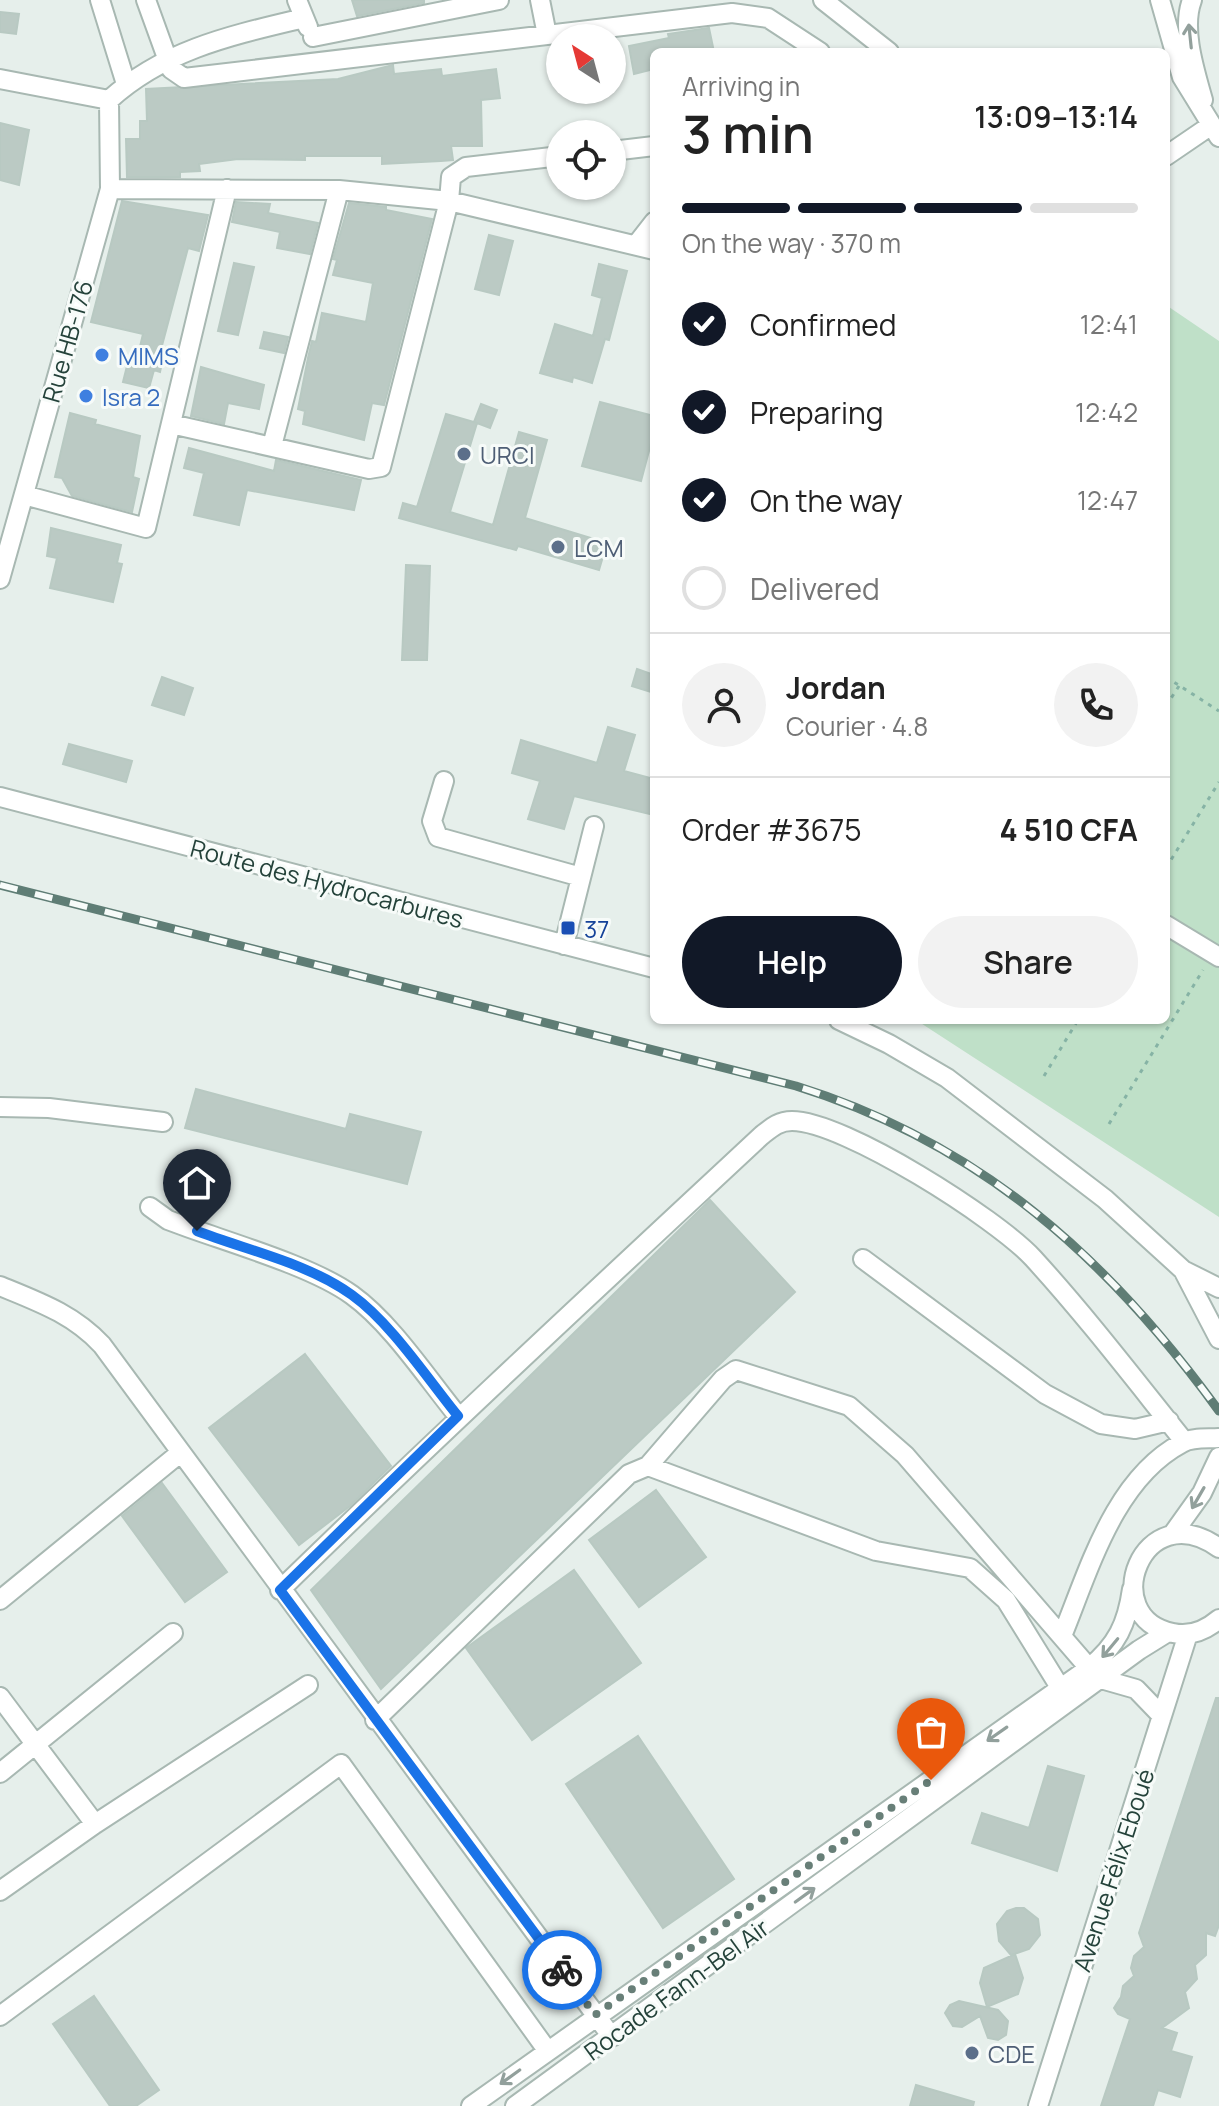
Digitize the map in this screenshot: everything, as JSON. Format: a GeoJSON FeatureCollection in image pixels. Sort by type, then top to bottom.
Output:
{"type":"FeatureCollection","features":[{"type":"Feature","properties":{"kind":"street"},"geometry":{"type":"LineString","coordinates":[[100,0],[126,84]]}},
{"type":"Feature","properties":{"kind":"street"},"geometry":{"type":"LineString","coordinates":[[146,0],[175,73],[184,78],[546,35]]}},
{"type":"Feature","properties":{"kind":"street"},"geometry":{"type":"LineString","coordinates":[[297,0],[325,62]]}},
{"type":"Feature","properties":{"kind":"street"},"geometry":{"type":"LineString","coordinates":[[313,37],[499,0]]}},
{"type":"Feature","properties":{"kind":"street"},"geometry":{"type":"LineString","coordinates":[[540,0],[546,30]]}},
{"type":"Feature","properties":{"kind":"street"},"geometry":{"type":"LineString","coordinates":[[823,0],[884,48]]}},
{"type":"Feature","properties":{"kind":"street"},"geometry":{"type":"LineString","coordinates":[[1160,0],[1182,77],[1215,131]]}},
{"type":"Feature","properties":{"kind":"street"},"geometry":{"type":"LineString","coordinates":[[1192,0],[1187,11],[1194,66],[1215,131]]}},
{"type":"Feature","properties":{"kind":"street"},"geometry":{"type":"LineString","coordinates":[[626,26],[732,13],[768,18],[795,45]]}},
{"type":"Feature","properties":{"kind":"street"},"geometry":{"type":"LineString","coordinates":[[0,79],[109,100],[126,84],[168,58],[207,42],[304,18]]}},
{"type":"Feature","properties":{"kind":"street","name":"Rue HB-176"},"geometry":{"type":"LineString","coordinates":[[0,579],[110,189],[109,100]]}},
{"type":"Feature","properties":{"kind":"street"},"geometry":{"type":"LineString","coordinates":[[1170,154],[1215,131]]}},
{"type":"Feature","properties":{"kind":"street"},"geometry":{"type":"LineString","coordinates":[[626,149],[650,146]]}},
{"type":"Feature","properties":{"kind":"street"},"geometry":{"type":"LineString","coordinates":[[171,424],[377,469],[383,464],[449,201],[451,177],[458,170],[546,158]]}},
{"type":"Feature","properties":{"kind":"street"},"geometry":{"type":"LineString","coordinates":[[110,189],[339,190],[449,201],[645,248]]}},
{"type":"Feature","properties":{"kind":"street"},"geometry":{"type":"LineString","coordinates":[[24,495],[146,528],[227,189]]}},
{"type":"Feature","properties":{"kind":"street"},"geometry":{"type":"LineString","coordinates":[[272,446],[339,190]]}},
{"type":"Feature","properties":{"kind":"street"},"geometry":{"type":"LineString","coordinates":[[444,781],[432,821],[438,837],[581,877]]}},
{"type":"Feature","properties":{"kind":"street","name":"Route des Hydrocarbures"},"geometry":{"type":"LineString","coordinates":[[0,797],[650,967]]}},
{"type":"Feature","properties":{"kind":"street"},"geometry":{"type":"LineString","coordinates":[[564,945],[594,826]]}},
{"type":"Feature","properties":{"kind":"street"},"geometry":{"type":"LineString","coordinates":[[1170,927],[1216,956]]}},
{"type":"Feature","properties":{"kind":"street"},"geometry":{"type":"LineString","coordinates":[[851,1024],[947,1078],[1105,1199],[1183,1270],[1219,1288]]}},
{"type":"Feature","properties":{"kind":"street"},"geometry":{"type":"LineString","coordinates":[[0,1107],[49,1108],[163,1122]]}},
{"type":"Feature","properties":{"kind":"street"},"geometry":{"type":"LineString","coordinates":[[280,1590],[458,1416],[514,1369],[761,1136],[774,1125],[791,1121],[811,1124],[912,1171],[971,1209],[1019,1246],[1031,1256],[1184,1441]]}},
{"type":"Feature","properties":{"kind":"street"},"geometry":{"type":"LineString","coordinates":[[150,1207],[168,1220],[307,1272],[352,1295],[393,1337],[458,1416]]}},
{"type":"Feature","properties":{"kind":"street"},"geometry":{"type":"LineString","coordinates":[[863,1259],[1045,1394],[1101,1424],[1135,1429],[1169,1421]]}},
{"type":"Feature","properties":{"kind":"street"},"geometry":{"type":"LineString","coordinates":[[1183,1270],[1219,1339]]}},
{"type":"Feature","properties":{"kind":"street"},"geometry":{"type":"LineString","coordinates":[[0,1286],[82,1323],[102,1345],[375,1720],[612,2037]]}},
{"type":"Feature","properties":{"kind":"street"},"geometry":{"type":"LineString","coordinates":[[375,1720],[629,1474],[648,1466],[723,1379],[736,1370],[849,1406],[905,1455],[1095,1673],[1136,1689],[1162,1716]]}},
{"type":"Feature","properties":{"kind":"street"},"geometry":{"type":"LineString","coordinates":[[1062,1636],[1106,1530],[1135,1484],[1184,1441],[1219,1438]]}},
{"type":"Feature","properties":{"kind":"street"},"geometry":{"type":"LineString","coordinates":[[0,1600],[180,1453]]}},
{"type":"Feature","properties":{"kind":"street"},"geometry":{"type":"LineString","coordinates":[[1095,1673],[1121,1634],[1138,1561],[1147,1549],[1172,1535],[1202,1493],[1219,1457]]}},
{"type":"Feature","properties":{"kind":"street"},"geometry":{"type":"LineString","coordinates":[[648,1466],[876,1551],[970,1568],[1006,1600],[1065,1696],[1095,1673],[1168,1632]]}},
{"type":"Feature","properties":{"kind":"street"},"geometry":{"type":"LineString","coordinates":[[1172,1535],[1197,1536],[1219,1548]]}},
{"type":"Feature","properties":{"kind":"street"},"geometry":{"type":"LineString","coordinates":[[1132,1589],[1144,1616],[1168,1632],[1200,1632],[1219,1619]]}},
{"type":"Feature","properties":{"kind":"street"},"geometry":{"type":"LineString","coordinates":[[0,1773],[173,1633]]}},
{"type":"Feature","properties":{"kind":"street","name":"Avenue Félix Eboué"},"geometry":{"type":"LineString","coordinates":[[1038,2106],[1188,1634]]}},
{"type":"Feature","properties":{"kind":"street"},"geometry":{"type":"LineString","coordinates":[[0,1891],[95,1824],[308,1685]]}},
{"type":"Feature","properties":{"kind":"street","name":"Rocade Fann-Bel Air"},"geometry":{"type":"LineString","coordinates":[[471,2106],[595,2015],[1065,1696]]}},
{"type":"Feature","properties":{"kind":"street","name":"Rocade Fann-Bel Air"},"geometry":{"type":"LineString","coordinates":[[515,2106],[612,2037],[1065,1696]]}},
{"type":"Feature","properties":{"kind":"street"},"geometry":{"type":"LineString","coordinates":[[0,1697],[95,1824]]}},
{"type":"Feature","properties":{"kind":"street"},"geometry":{"type":"LineString","coordinates":[[0,2016],[341,1764],[547,2050]]}},
{"type":"Feature","properties":{"kind":"path"},"geometry":{"type":"LineString","coordinates":[[1170,680],[1219,711]]}},
{"type":"Feature","properties":{"kind":"path"},"geometry":{"type":"LineString","coordinates":[[1170,700],[1179,686]]}},
{"type":"Feature","properties":{"kind":"path"},"geometry":{"type":"LineString","coordinates":[[1170,862],[1219,782]]}},
{"type":"Feature","properties":{"kind":"path"},"geometry":{"type":"LineString","coordinates":[[1109,1124],[1216,956]]}},
{"type":"Feature","properties":{"kind":"path"},"geometry":{"type":"LineString","coordinates":[[1044,1076],[1076,1024]]}},
{"type":"Feature","properties":{"kind":"green space"},"geometry":{"type":"Polygon","coordinates":[[[1170,308],[1219,341],[1219,1217],[922,1024],[1170,1024],[1170,308]]]}},
{"type":"Feature","properties":{"kind":"building"},"geometry":{"type":"Polygon","coordinates":[[[352,0],[424,0],[424,3],[357,16],[352,0]]]}},
{"type":"Feature","properties":{"kind":"building"},"geometry":{"type":"Polygon","coordinates":[[[0,12],[19,14],[16,34],[0,32],[0,12]]]}},
{"type":"Feature","properties":{"kind":"building"},"geometry":{"type":"Polygon","coordinates":[[[709,28],[713,48],[650,48],[650,70],[634,74],[629,46],[669,38],[668,34],[709,28]]]}},
{"type":"Feature","properties":{"kind":"building"},"geometry":{"type":"Polygon","coordinates":[[[393,65],[394,74],[441,69],[442,76],[496,69],[500,98],[481,100],[482,146],[451,146],[453,160],[382,164],[382,156],[238,159],[199,164],[200,171],[180,172],[180,177],[127,177],[126,139],[140,139],[140,121],[147,121],[146,89],[338,79],[393,65]]]}},
{"type":"Feature","properties":{"kind":"building"},"geometry":{"type":"Polygon","coordinates":[[[0,123],[29,130],[19,185],[0,180],[0,123]]]}},
{"type":"Feature","properties":{"kind":"building"},"geometry":{"type":"Polygon","coordinates":[[[122,201],[208,215],[199,251],[188,248],[160,353],[164,354],[160,372],[154,370],[149,388],[123,382],[127,366],[135,368],[143,334],[91,322],[122,201]]]}},
{"type":"Feature","properties":{"kind":"building"},"geometry":{"type":"Polygon","coordinates":[[[236,202],[270,204],[268,213],[318,223],[310,254],[277,248],[280,232],[232,222],[236,202]]]}},
{"type":"Feature","properties":{"kind":"building"},"geometry":{"type":"Polygon","coordinates":[[[349,203],[386,207],[386,210],[432,219],[384,405],[372,403],[364,440],[303,424],[305,411],[298,409],[312,341],[316,342],[322,313],[366,322],[373,283],[333,275],[337,260],[333,259],[349,203]]]}},
{"type":"Feature","properties":{"kind":"building"},"geometry":{"type":"Polygon","coordinates":[[[489,235],[513,241],[499,295],[475,289],[489,235]]]}},
{"type":"Feature","properties":{"kind":"building"},"geometry":{"type":"Polygon","coordinates":[[[234,263],[254,267],[238,335],[218,331],[234,263]]]}},
{"type":"Feature","properties":{"kind":"building"},"geometry":{"type":"Polygon","coordinates":[[[599,264],[627,271],[609,340],[605,339],[592,383],[573,377],[572,382],[540,373],[555,324],[593,336],[602,298],[592,295],[599,264]]]}},
{"type":"Feature","properties":{"kind":"building"},"geometry":{"type":"Polygon","coordinates":[[[264,332],[288,337],[284,353],[260,348],[264,332]]]}},
{"type":"Feature","properties":{"kind":"building"},"geometry":{"type":"Polygon","coordinates":[[[201,367],[264,385],[259,409],[228,403],[224,424],[191,416],[201,367]]]}},
{"type":"Feature","properties":{"kind":"building"},"geometry":{"type":"Polygon","coordinates":[[[600,402],[650,415],[650,447],[641,481],[582,466],[600,402]]]}},
{"type":"Feature","properties":{"kind":"building"},"geometry":{"type":"Polygon","coordinates":[[[481,404],[497,410],[490,428],[474,422],[481,404]]]}},
{"type":"Feature","properties":{"kind":"building"},"geometry":{"type":"Polygon","coordinates":[[[70,413],[96,420],[95,424],[140,436],[133,477],[139,479],[132,512],[72,496],[62,478],[55,477],[70,413]]]}},
{"type":"Feature","properties":{"kind":"building"},"geometry":{"type":"Polygon","coordinates":[[[446,414],[477,423],[450,512],[493,525],[519,432],[547,440],[525,518],[607,543],[599,570],[518,546],[516,550],[399,518],[403,503],[417,507],[446,414]]]}},
{"type":"Feature","properties":{"kind":"building"},"geometry":{"type":"Polygon","coordinates":[[[189,448],[274,471],[276,460],[361,480],[354,510],[247,490],[239,525],[194,515],[204,473],[184,468],[189,448]]]}},
{"type":"Feature","properties":{"kind":"building"},"geometry":{"type":"Polygon","coordinates":[[[51,528],[121,545],[117,563],[122,564],[113,602],[50,588],[57,558],[47,556],[51,528]]]}},
{"type":"Feature","properties":{"kind":"building"},"geometry":{"type":"Polygon","coordinates":[[[406,565],[430,566],[427,660],[402,660],[406,565]]]}},
{"type":"Feature","properties":{"kind":"building"},"geometry":{"type":"Polygon","coordinates":[[[637,669],[650,674],[650,692],[632,686],[637,669]]]}},
{"type":"Feature","properties":{"kind":"building"},"geometry":{"type":"Polygon","coordinates":[[[162,677],[193,688],[184,715],[152,705],[162,677]]]}},
{"type":"Feature","properties":{"kind":"building"},"geometry":{"type":"Polygon","coordinates":[[[608,727],[635,735],[624,771],[650,778],[650,814],[574,796],[564,829],[528,819],[540,781],[512,773],[521,740],[597,763],[608,727]]]}},
{"type":"Feature","properties":{"kind":"building"},"geometry":{"type":"Polygon","coordinates":[[[69,744],[132,761],[126,782],[63,764],[69,744]]]}},
{"type":"Feature","properties":{"kind":"building"},"geometry":{"type":"Polygon","coordinates":[[[196,1089],[346,1129],[350,1114],[421,1132],[407,1184],[185,1128],[196,1089]]]}},
{"type":"Feature","properties":{"kind":"building"},"geometry":{"type":"Polygon","coordinates":[[[710,1200],[795,1292],[381,1689],[311,1590],[710,1200]]]}},
{"type":"Feature","properties":{"kind":"building"},"geometry":{"type":"Polygon","coordinates":[[[305,1354],[391,1466],[350,1506],[299,1545],[209,1428],[305,1354]]]}},
{"type":"Feature","properties":{"kind":"building"},"geometry":{"type":"Polygon","coordinates":[[[162,1483],[227,1572],[185,1602],[122,1516],[162,1483]]]}},
{"type":"Feature","properties":{"kind":"building"},"geometry":{"type":"Polygon","coordinates":[[[656,1490],[706,1557],[639,1607],[589,1540],[656,1490]]]}},
{"type":"Feature","properties":{"kind":"building"},"geometry":{"type":"Polygon","coordinates":[[[574,1570],[641,1663],[532,1740],[466,1648],[574,1570]]]}},
{"type":"Feature","properties":{"kind":"building"},"geometry":{"type":"Polygon","coordinates":[[[1216,1698],[1219,1698],[1219,1925],[1215,1936],[1206,1933],[1206,1955],[1195,1965],[1197,1979],[1185,1992],[1189,2008],[1162,2028],[1177,2033],[1171,2051],[1192,2057],[1180,2097],[1158,2090],[1153,2106],[1101,2106],[1130,2019],[1118,2014],[1114,2008],[1123,1986],[1134,1976],[1131,1968],[1134,1956],[1144,1947],[1139,1933],[1216,1698]]]}},
{"type":"Feature","properties":{"kind":"building"},"geometry":{"type":"Polygon","coordinates":[[[638,1736],[734,1879],[663,1928],[566,1784],[638,1736]]]}},
{"type":"Feature","properties":{"kind":"building"},"geometry":{"type":"Polygon","coordinates":[[[1048,1766],[1084,1776],[1057,1871],[972,1843],[982,1813],[1029,1828],[1048,1766]]]}},
{"type":"Feature","properties":{"kind":"building"},"geometry":{"type":"Polygon","coordinates":[[[1024,1908],[1038,1919],[1040,1935],[1029,1949],[1011,1955],[999,1941],[997,1924],[1007,1911],[1024,1908]]]}},
{"type":"Feature","properties":{"kind":"building"},"geometry":{"type":"Polygon","coordinates":[[[1015,1954],[1023,1978],[1018,1994],[987,2007],[980,1983],[984,1968],[1015,1954]]]}},
{"type":"Feature","properties":{"kind":"building"},"geometry":{"type":"Polygon","coordinates":[[[94,1996],[159,2090],[136,2106],[110,2106],[53,2024],[94,1996]]]}},
{"type":"Feature","properties":{"kind":"building"},"geometry":{"type":"Polygon","coordinates":[[[959,2001],[998,2010],[1008,2021],[1006,2035],[998,2040],[988,2038],[980,2016],[962,2027],[953,2026],[945,2013],[950,2005],[959,2001]]]}},
{"type":"Feature","properties":{"kind":"building"},"geometry":{"type":"Polygon","coordinates":[[[916,2085],[974,2102],[973,2106],[910,2106],[916,2085]]]}},
{"type":"Feature","properties":{"kind":"railway"},"geometry":{"type":"LineString","coordinates":[[0,885],[796,1086],[862,1110],[924,1139],[1035,1212],[1085,1256],[1132,1304],[1177,1355],[1219,1411]]}},
{"type":"Feature","properties":{"kind":"way so far"},"geometry":{"type":"LineString","coordinates":[[562,1970],[595,2015],[931,1780]]}},
{"type":"Feature","properties":{"kind":"place","name":"MIMS"},"geometry":{"type":"Point","coordinates":[102,355]}},
{"type":"Feature","properties":{"kind":"place","name":"Isra 2"},"geometry":{"type":"Point","coordinates":[86,396]}},
{"type":"Feature","properties":{"kind":"place","name":"URCI"},"geometry":{"type":"Point","coordinates":[464,454]}},
{"type":"Feature","properties":{"kind":"place","name":"LCM"},"geometry":{"type":"Point","coordinates":[558,547]}},
{"type":"Feature","properties":{"kind":"place","name":"37"},"geometry":{"type":"Point","coordinates":[568,928]}},
{"type":"Feature","properties":{"kind":"place","name":"CDE"},"geometry":{"type":"Point","coordinates":[972,2053]}},
{"type":"Feature","properties":{"kind":"route"},"geometry":{"type":"LineString","coordinates":[[197,1231],[307,1272],[352,1295],[393,1337],[458,1416],[280,1590],[562,1970]]}}]}
